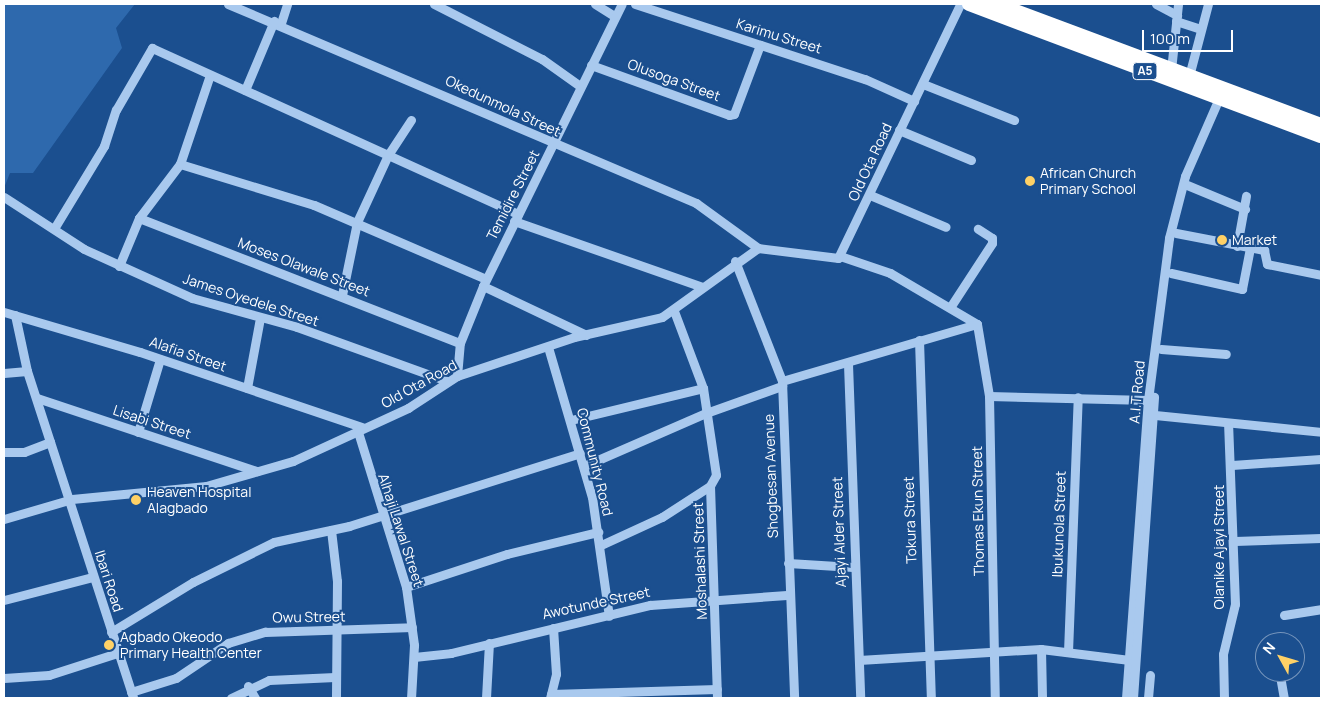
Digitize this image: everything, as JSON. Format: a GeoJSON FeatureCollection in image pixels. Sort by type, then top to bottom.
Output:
{"type":"FeatureCollection","features":[{"type":"Feature","properties":{"kind":"highway","name":"A5"},"geometry":{"type":"LineString","coordinates":[[969,4],[1321,136]]}},
{"type":"Feature","properties":{"kind":"highway","name":"A5"},"geometry":{"type":"LineString","coordinates":[[997,4],[1321,125]]}},
{"type":"Feature","properties":{"kind":"street","name":"Okedunmola Street"},"geometry":{"type":"LineString","coordinates":[[228,4],[277,22],[554,144],[696,203],[758,248]]}},
{"type":"Feature","properties":{"kind":"street"},"geometry":{"type":"LineString","coordinates":[[245,90],[287,4]]}},
{"type":"Feature","properties":{"kind":"street"},"geometry":{"type":"LineString","coordinates":[[434,4],[542,59],[580,86]]}},
{"type":"Feature","properties":{"kind":"street"},"geometry":{"type":"LineString","coordinates":[[595,4],[614,16]]}},
{"type":"Feature","properties":{"kind":"street","name":"Temidire Street"},"geometry":{"type":"LineString","coordinates":[[457,376],[460,343],[485,283],[516,217],[554,144],[614,16],[622,4]]}},
{"type":"Feature","properties":{"kind":"street","name":"Karimu Street"},"geometry":{"type":"LineString","coordinates":[[635,4],[865,79],[914,101]]}},
{"type":"Feature","properties":{"kind":"street","name":"Old Ota Road"},"geometry":{"type":"LineString","coordinates":[[840,256],[960,4]]}},
{"type":"Feature","properties":{"kind":"street"},"geometry":{"type":"LineString","coordinates":[[1156,4],[1177,18],[1201,29]]}},
{"type":"Feature","properties":{"kind":"street"},"geometry":{"type":"LineString","coordinates":[[1171,70],[1178,4]]}},
{"type":"Feature","properties":{"kind":"street"},"geometry":{"type":"LineString","coordinates":[[1189,76],[1208,4]]}},
{"type":"Feature","properties":{"kind":"street","name":"Olusoga Street"},"geometry":{"type":"LineString","coordinates":[[591,65],[729,115],[734,114],[760,45]]}},
{"type":"Feature","properties":{"kind":"street"},"geometry":{"type":"LineString","coordinates":[[55,227],[104,146],[116,110],[152,48],[388,155],[516,217],[702,287]]}},
{"type":"Feature","properties":{"kind":"street"},"geometry":{"type":"LineString","coordinates":[[119,266],[139,218],[180,164],[210,75]]}},
{"type":"Feature","properties":{"kind":"street"},"geometry":{"type":"LineString","coordinates":[[923,84],[1014,120]]}},
{"type":"Feature","properties":{"kind":"street","name":"A.I.T Road"},"geometry":{"type":"LineString","coordinates":[[1126,698],[1148,400],[1160,349],[1176,233],[1186,185],[1222,100]]}},
{"type":"Feature","properties":{"kind":"street","name":"A.I.T Road"},"geometry":{"type":"LineString","coordinates":[[1133,698],[1155,415],[1155,373],[1176,205],[1222,100]]}},
{"type":"Feature","properties":{"kind":"street"},"geometry":{"type":"LineString","coordinates":[[342,295],[357,222],[388,155],[412,120]]}},
{"type":"Feature","properties":{"kind":"street"},"geometry":{"type":"LineString","coordinates":[[899,130],[971,160]]}},
{"type":"Feature","properties":{"kind":"street"},"geometry":{"type":"LineString","coordinates":[[180,164],[240,180],[357,222],[485,283],[586,335]]}},
{"type":"Feature","properties":{"kind":"street"},"geometry":{"type":"LineString","coordinates":[[1186,185],[1245,209]]}},
{"type":"Feature","properties":{"kind":"street"},"geometry":{"type":"LineString","coordinates":[[870,195],[946,227]]}},
{"type":"Feature","properties":{"kind":"street"},"geometry":{"type":"LineString","coordinates":[[1237,246],[1246,196]]}},
{"type":"Feature","properties":{"kind":"street","name":"James Oyedele Street"},"geometry":{"type":"LineString","coordinates":[[4,197],[119,266],[192,298],[260,318],[447,381]]}},
{"type":"Feature","properties":{"kind":"street","name":"Moses Olawale Street"},"geometry":{"type":"LineString","coordinates":[[139,218],[342,295],[460,343]]}},
{"type":"Feature","properties":{"kind":"street"},"geometry":{"type":"LineString","coordinates":[[951,306],[992,243],[992,238],[978,229]]}},
{"type":"Feature","properties":{"kind":"street"},"geometry":{"type":"LineString","coordinates":[[1176,233],[1264,250],[1267,264],[1321,275]]}},
{"type":"Feature","properties":{"kind":"street"},"geometry":{"type":"LineString","coordinates":[[758,248],[840,256],[890,273],[951,306],[977,324]]}},
{"type":"Feature","properties":{"kind":"street","name":"Old Ota Road"},"geometry":{"type":"LineString","coordinates":[[4,519],[72,499],[206,486],[258,471],[360,430],[408,408],[457,376],[586,335],[647,322],[674,311],[735,261],[758,248]]}},
{"type":"Feature","properties":{"kind":"street"},"geometry":{"type":"LineString","coordinates":[[1171,273],[1242,289],[1250,248]]}},
{"type":"Feature","properties":{"kind":"street","name":"Shogbesan Avenue"},"geometry":{"type":"LineString","coordinates":[[735,261],[782,384],[788,564],[787,595],[794,698]]}},
{"type":"Feature","properties":{"kind":"street","name":"Moshalashi Street"},"geometry":{"type":"LineString","coordinates":[[674,311],[702,388],[716,475],[710,486],[716,597],[717,694]]}},
{"type":"Feature","properties":{"kind":"street","name":"Alafia Street"},"geometry":{"type":"LineString","coordinates":[[4,312],[160,358],[360,430]]}},
{"type":"Feature","properties":{"kind":"street","name":"Ibari Road"},"geometry":{"type":"LineString","coordinates":[[15,314],[28,371],[50,442],[72,499],[92,577],[132,695]]}},
{"type":"Feature","properties":{"kind":"street"},"geometry":{"type":"LineString","coordinates":[[247,388],[260,318]]}},
{"type":"Feature","properties":{"kind":"street"},"geometry":{"type":"LineString","coordinates":[[584,466],[706,413],[782,384],[918,340],[977,324]]}},
{"type":"Feature","properties":{"kind":"street","name":"Thomas Ekun Street"},"geometry":{"type":"LineString","coordinates":[[977,324],[989,396],[996,652],[995,698]]}},
{"type":"Feature","properties":{"kind":"street","name":"Tokura Street"},"geometry":{"type":"LineString","coordinates":[[918,340],[931,698]]}},
{"type":"Feature","properties":{"kind":"street","name":"Community Road"},"geometry":{"type":"LineString","coordinates":[[548,347],[584,466],[601,545],[609,616]]}},
{"type":"Feature","properties":{"kind":"street"},"geometry":{"type":"LineString","coordinates":[[1160,349],[1226,354]]}},
{"type":"Feature","properties":{"kind":"street"},"geometry":{"type":"LineString","coordinates":[[138,432],[160,358]]}},
{"type":"Feature","properties":{"kind":"street","name":"Ajayi Alder Street"},"geometry":{"type":"LineString","coordinates":[[848,364],[853,567],[860,660],[860,698]]}},
{"type":"Feature","properties":{"kind":"street"},"geometry":{"type":"LineString","coordinates":[[4,373],[28,371]]}},
{"type":"Feature","properties":{"kind":"street"},"geometry":{"type":"LineString","coordinates":[[571,420],[702,388]]}},
{"type":"Feature","properties":{"kind":"street"},"geometry":{"type":"LineString","coordinates":[[989,396],[1148,400]]}},
{"type":"Feature","properties":{"kind":"street","name":"Ibukunola Street"},"geometry":{"type":"LineString","coordinates":[[1068,652],[1078,397]]}},
{"type":"Feature","properties":{"kind":"street","name":"Lisabi Street"},"geometry":{"type":"LineString","coordinates":[[37,398],[258,471]]}},
{"type":"Feature","properties":{"kind":"street"},"geometry":{"type":"LineString","coordinates":[[1155,415],[1228,425],[1321,432]]}},
{"type":"Feature","properties":{"kind":"street","name":"Olanike Ajayi Street"},"geometry":{"type":"LineString","coordinates":[[1224,698],[1222,654],[1235,604],[1235,541],[1232,465],[1228,425]]}},
{"type":"Feature","properties":{"kind":"street","name":"Alhaji Lawal Street"},"geometry":{"type":"LineString","coordinates":[[360,430],[381,513],[406,587],[414,657],[412,698]]}},
{"type":"Feature","properties":{"kind":"street"},"geometry":{"type":"LineString","coordinates":[[4,452],[24,452],[50,442]]}},
{"type":"Feature","properties":{"kind":"street"},"geometry":{"type":"LineString","coordinates":[[111,632],[192,582],[274,542],[331,530],[580,453]]}},
{"type":"Feature","properties":{"kind":"street"},"geometry":{"type":"LineString","coordinates":[[1232,465],[1321,458]]}},
{"type":"Feature","properties":{"kind":"street"},"geometry":{"type":"LineString","coordinates":[[601,545],[662,517],[710,486]]}},
{"type":"Feature","properties":{"kind":"street"},"geometry":{"type":"LineString","coordinates":[[331,530],[337,581],[333,631],[336,698]]}},
{"type":"Feature","properties":{"kind":"street"},"geometry":{"type":"LineString","coordinates":[[406,587],[506,554],[598,532]]}},
{"type":"Feature","properties":{"kind":"street"},"geometry":{"type":"LineString","coordinates":[[1235,541],[1321,538]]}},
{"type":"Feature","properties":{"kind":"street"},"geometry":{"type":"LineString","coordinates":[[788,564],[853,567]]}},
{"type":"Feature","properties":{"kind":"street"},"geometry":{"type":"LineString","coordinates":[[4,600],[92,577]]}},
{"type":"Feature","properties":{"kind":"street","name":"Awotunde Street"},"geometry":{"type":"LineString","coordinates":[[414,657],[489,643],[650,605],[716,597],[787,595]]}},
{"type":"Feature","properties":{"kind":"street"},"geometry":{"type":"LineString","coordinates":[[1284,615],[1321,609]]}},
{"type":"Feature","properties":{"kind":"street","name":"Owu Street"},"geometry":{"type":"LineString","coordinates":[[132,695],[176,678],[239,640],[277,631],[333,631],[412,627]]}},
{"type":"Feature","properties":{"kind":"street"},"geometry":{"type":"LineString","coordinates":[[553,628],[556,674],[551,696],[717,694]]}},
{"type":"Feature","properties":{"kind":"street"},"geometry":{"type":"LineString","coordinates":[[486,698],[489,643]]}},
{"type":"Feature","properties":{"kind":"street"},"geometry":{"type":"LineString","coordinates":[[860,660],[930,658],[1042,649],[1129,660]]}},
{"type":"Feature","properties":{"kind":"street"},"geometry":{"type":"LineString","coordinates":[[1042,649],[1042,698]]}},
{"type":"Feature","properties":{"kind":"street"},"geometry":{"type":"LineString","coordinates":[[4,678],[49,675],[117,653]]}},
{"type":"Feature","properties":{"kind":"street"},"geometry":{"type":"LineString","coordinates":[[1148,698],[1150,675]]}},
{"type":"Feature","properties":{"kind":"street"},"geometry":{"type":"LineString","coordinates":[[231,698],[248,686],[270,680],[334,677]]}},
{"type":"Feature","properties":{"kind":"street"},"geometry":{"type":"LineString","coordinates":[[1281,682],[1284,698]]}},
{"type":"Feature","properties":{"kind":"street"},"geometry":{"type":"LineString","coordinates":[[248,686],[255,698]]}},
{"type":"Feature","properties":{"kind":"shaded area"},"geometry":{"type":"Polygon","coordinates":[[[4,4],[135,4],[116,28],[122,48],[33,173],[10,173],[4,188],[4,4]]]}},
{"type":"Feature","properties":{"kind":"place","name":"African Church Primary School"},"geometry":{"type":"Point","coordinates":[1030,181]}},
{"type":"Feature","properties":{"kind":"place","name":"Market"},"geometry":{"type":"Point","coordinates":[1222,240]}},
{"type":"Feature","properties":{"kind":"place","name":"Heaven Hospital Alagbado"},"geometry":{"type":"Point","coordinates":[136,500]}},
{"type":"Feature","properties":{"kind":"place","name":"Agbado Okeodo Primary Health Center"},"geometry":{"type":"Point","coordinates":[109,645]}}]}
